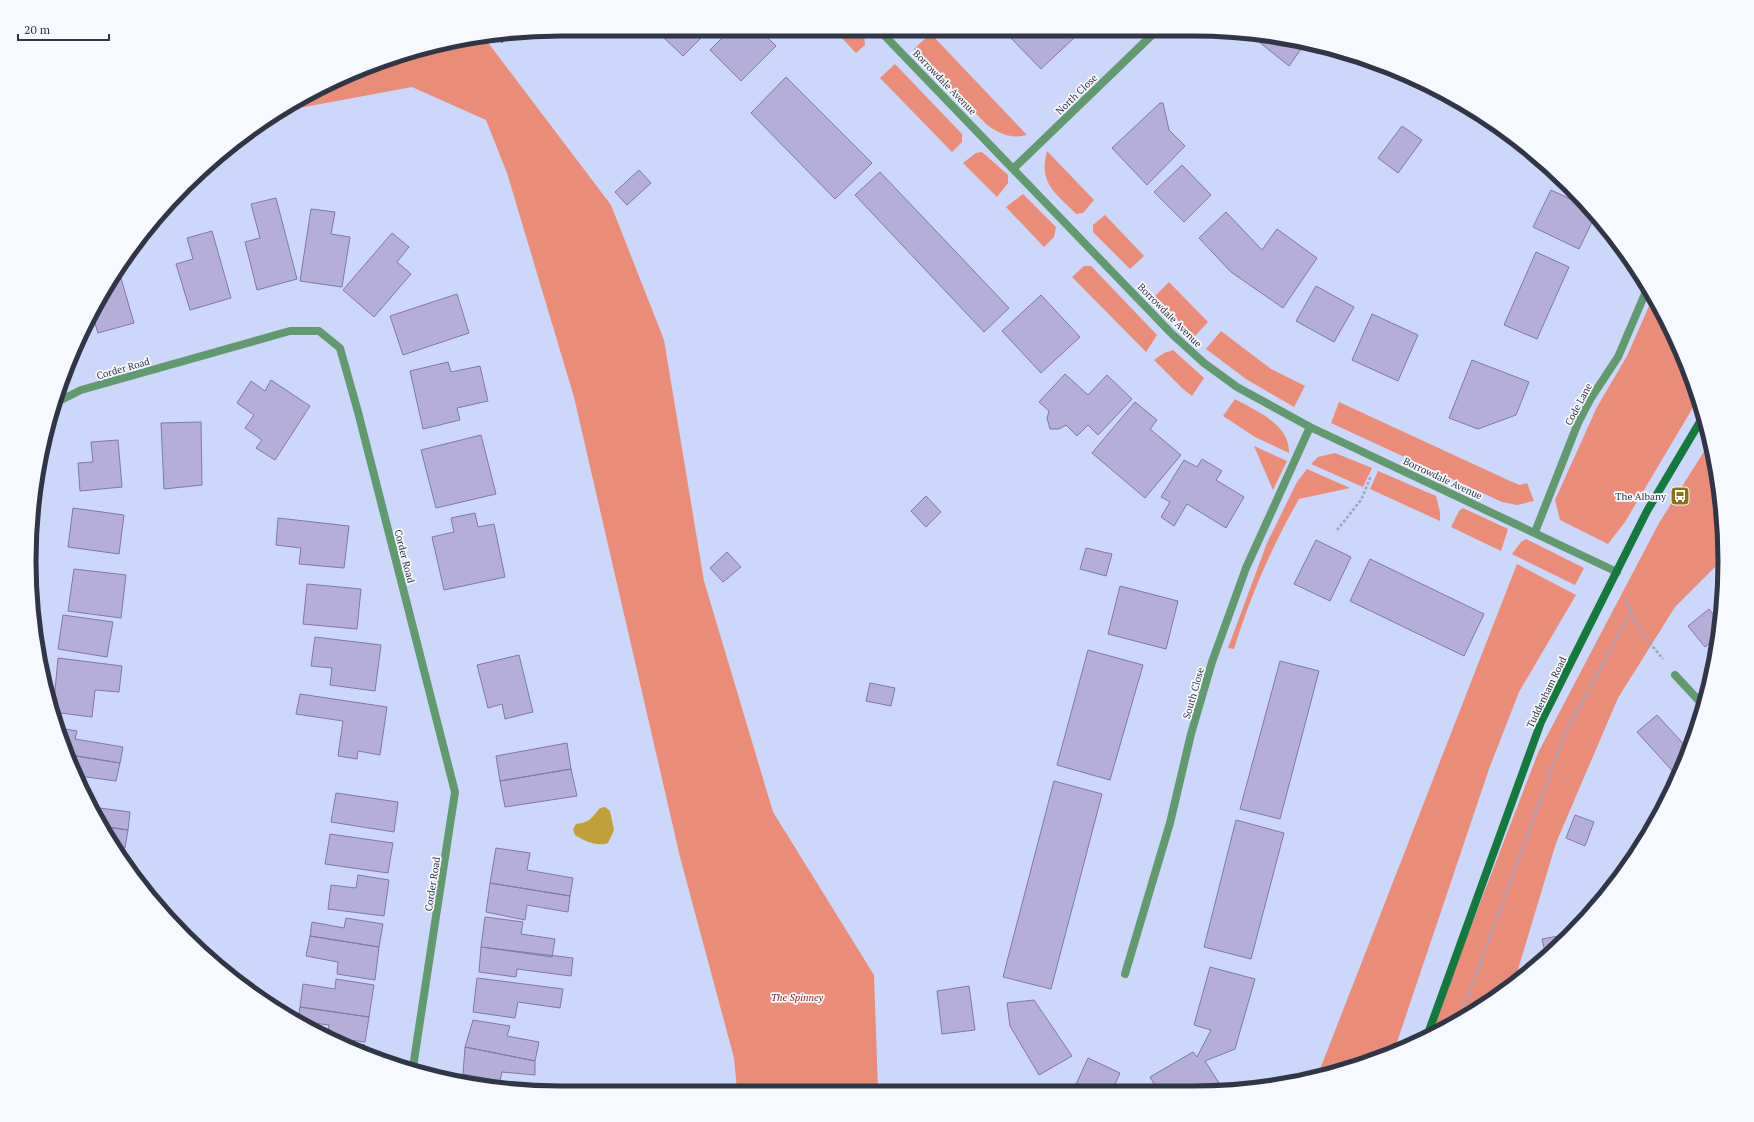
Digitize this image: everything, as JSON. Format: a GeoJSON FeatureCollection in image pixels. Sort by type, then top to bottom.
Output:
{"type":"FeatureCollection","features":[{"type":"Feature","properties":{"kind":"street","name":"Borrowdale Avenue"},"geometry":{"type":"LineString","coordinates":[[886,36],[1172,334],[1199,358],[1237,387],[1310,428],[1535,532],[1617,572]]}},
{"type":"Feature","properties":{"kind":"street","name":"North Close"},"geometry":{"type":"LineString","coordinates":[[1014,168],[1151,36]]}},
{"type":"Feature","properties":{"kind":"street","name":"Code Lane"},"geometry":{"type":"LineString","coordinates":[[1535,532],[1578,423],[1591,398],[1618,357],[1645,294]]}},
{"type":"Feature","properties":{"kind":"street","name":"Corder Road"},"geometry":{"type":"LineString","coordinates":[[62,400],[81,390],[290,331],[319,331],[340,348],[360,419],[455,792],[413,1064]]}},
{"type":"Feature","properties":{"kind":"street","name":"Tuddenham Road"},"geometry":{"type":"LineString","coordinates":[[1429,1030],[1541,722],[1617,572],[1646,511],[1699,423]]}},
{"type":"Feature","properties":{"kind":"street","name":"South Close"},"geometry":{"type":"LineString","coordinates":[[1125,974],[1170,823],[1212,662],[1246,568],[1310,428]]}},
{"type":"Feature","properties":{"kind":"street"},"geometry":{"type":"LineString","coordinates":[[1676,675],[1699,700]]}},
{"type":"Feature","properties":{"kind":"path"},"geometry":{"type":"LineString","coordinates":[[1337,530],[1365,492]]}},
{"type":"Feature","properties":{"kind":"path"},"geometry":{"type":"LineString","coordinates":[[1617,572],[1630,613],[1646,638],[1676,675]]}},
{"type":"Feature","properties":{"kind":"path"},"geometry":{"type":"LineString","coordinates":[[1462,1012],[1564,736],[1630,613]]}},
{"type":"Feature","properties":{"kind":"green space"},"geometry":{"type":"Polygon","coordinates":[[[840,36],[864,36],[865,45],[856,53],[840,36]]]}},
{"type":"Feature","properties":{"kind":"green space"},"geometry":{"type":"Polygon","coordinates":[[[928,36],[933,36],[1027,135],[1005,135],[986,124],[914,49],[928,36]]]}},
{"type":"Feature","properties":{"kind":"green space","name":"The Spinney"},"geometry":{"type":"Polygon","coordinates":[[[487,41],[611,205],[664,340],[704,581],[773,812],[874,975],[878,1086],[737,1086],[734,1058],[680,857],[574,397],[507,173],[486,120],[412,87],[299,108],[298,106],[329,90],[392,64],[425,54],[487,41]]]}},
{"type":"Feature","properties":{"kind":"green space"},"geometry":{"type":"Polygon","coordinates":[[[895,64],[962,134],[962,142],[952,152],[880,78],[895,64]]]}},
{"type":"Feature","properties":{"kind":"green space"},"geometry":{"type":"Polygon","coordinates":[[[1047,151],[1094,200],[1083,213],[1076,214],[1051,187],[1045,172],[1047,151]]]}},
{"type":"Feature","properties":{"kind":"green space"},"geometry":{"type":"Polygon","coordinates":[[[982,152],[1008,175],[1008,183],[997,197],[963,163],[976,153],[982,152]]]}},
{"type":"Feature","properties":{"kind":"green space"},"geometry":{"type":"Polygon","coordinates":[[[1023,194],[1056,227],[1054,237],[1044,247],[1006,207],[1023,194]]]}},
{"type":"Feature","properties":{"kind":"green space"},"geometry":{"type":"Polygon","coordinates":[[[1105,215],[1144,256],[1130,269],[1093,232],[1093,225],[1105,215]]]}},
{"type":"Feature","properties":{"kind":"green space"},"geometry":{"type":"Polygon","coordinates":[[[1084,266],[1091,266],[1157,335],[1146,352],[1072,277],[1084,266]]]}},
{"type":"Feature","properties":{"kind":"green space"},"geometry":{"type":"Polygon","coordinates":[[[1169,282],[1208,322],[1194,337],[1155,296],[1169,282]]]}},
{"type":"Feature","properties":{"kind":"green space"},"geometry":{"type":"Polygon","coordinates":[[[1650,303],[1678,360],[1694,406],[1625,522],[1608,544],[1560,520],[1555,500],[1597,407],[1627,356],[1650,303]]]}},
{"type":"Feature","properties":{"kind":"green space"},"geometry":{"type":"Polygon","coordinates":[[[1221,331],[1271,369],[1305,386],[1294,407],[1246,379],[1206,349],[1221,331]]]}},
{"type":"Feature","properties":{"kind":"green space"},"geometry":{"type":"Polygon","coordinates":[[[1173,350],[1204,378],[1192,396],[1154,360],[1164,353],[1173,350]]]}},
{"type":"Feature","properties":{"kind":"green space"},"geometry":{"type":"Polygon","coordinates":[[[1235,399],[1262,414],[1278,426],[1288,443],[1289,453],[1255,437],[1223,416],[1235,399]]]}},
{"type":"Feature","properties":{"kind":"green space"},"geometry":{"type":"Polygon","coordinates":[[[1339,402],[1510,481],[1520,485],[1527,483],[1534,501],[1517,505],[1502,502],[1331,423],[1339,402]]]}},
{"type":"Feature","properties":{"kind":"green space"},"geometry":{"type":"Polygon","coordinates":[[[1254,446],[1287,461],[1273,490],[1254,446]]]}},
{"type":"Feature","properties":{"kind":"green space"},"geometry":{"type":"Polygon","coordinates":[[[1706,449],[1714,492],[1718,564],[1675,607],[1618,698],[1556,843],[1516,975],[1485,998],[1456,1016],[1432,1029],[1538,753],[1659,523],[1706,449]]]}},
{"type":"Feature","properties":{"kind":"green space"},"geometry":{"type":"Polygon","coordinates":[[[1335,453],[1372,468],[1363,487],[1311,464],[1318,457],[1335,453]]]}},
{"type":"Feature","properties":{"kind":"green space"},"geometry":{"type":"Polygon","coordinates":[[[1307,469],[1350,488],[1299,499],[1262,572],[1234,649],[1228,648],[1267,543],[1297,482],[1307,469]]]}},
{"type":"Feature","properties":{"kind":"green space"},"geometry":{"type":"Polygon","coordinates":[[[1378,471],[1436,496],[1440,512],[1440,521],[1370,489],[1378,471]]]}},
{"type":"Feature","properties":{"kind":"green space"},"geometry":{"type":"Polygon","coordinates":[[[1463,508],[1508,529],[1501,551],[1451,527],[1459,511],[1463,508]]]}},
{"type":"Feature","properties":{"kind":"green space"},"geometry":{"type":"Polygon","coordinates":[[[1526,539],[1584,568],[1575,585],[1512,554],[1521,542],[1526,539]]]}},
{"type":"Feature","properties":{"kind":"green space"},"geometry":{"type":"Polygon","coordinates":[[[1517,564],[1576,595],[1519,692],[1489,769],[1396,1045],[1362,1058],[1320,1070],[1517,564]]]}},
{"type":"Feature","properties":{"kind":"shaded area"},"geometry":{"type":"Polygon","coordinates":[[[605,807],[610,811],[614,830],[608,843],[591,843],[575,835],[573,829],[576,824],[588,821],[600,808],[605,807]]]}},
{"type":"Feature","properties":{"kind":"building"},"geometry":{"type":"Polygon","coordinates":[[[662,36],[703,36],[683,56],[662,36]]]}},
{"type":"Feature","properties":{"kind":"building"},"geometry":{"type":"Polygon","coordinates":[[[724,36],[766,36],[776,46],[741,81],[710,50],[724,36]]]}},
{"type":"Feature","properties":{"kind":"building"},"geometry":{"type":"Polygon","coordinates":[[[1009,36],[1076,36],[1041,69],[1009,36]]]}},
{"type":"Feature","properties":{"kind":"building"},"geometry":{"type":"Polygon","coordinates":[[[498,39],[506,39],[502,43],[498,39]]]}},
{"type":"Feature","properties":{"kind":"building"},"geometry":{"type":"Polygon","coordinates":[[[1262,40],[1302,48],[1289,66],[1258,41],[1262,40]]]}},
{"type":"Feature","properties":{"kind":"building"},"geometry":{"type":"Polygon","coordinates":[[[786,77],[872,163],[835,199],[751,113],[786,77]]]}},
{"type":"Feature","properties":{"kind":"building"},"geometry":{"type":"Polygon","coordinates":[[[1160,103],[1163,103],[1169,130],[1185,146],[1147,185],[1112,148],[1160,103]]]}},
{"type":"Feature","properties":{"kind":"building"},"geometry":{"type":"Polygon","coordinates":[[[1402,126],[1422,140],[1398,173],[1378,158],[1402,126]]]}},
{"type":"Feature","properties":{"kind":"building"},"geometry":{"type":"Polygon","coordinates":[[[1182,165],[1211,195],[1184,222],[1154,192],[1182,165]]]}},
{"type":"Feature","properties":{"kind":"building"},"geometry":{"type":"Polygon","coordinates":[[[639,170],[651,183],[627,205],[615,192],[639,170]]]}},
{"type":"Feature","properties":{"kind":"building"},"geometry":{"type":"Polygon","coordinates":[[[880,172],[1009,308],[984,332],[855,195],[880,172]]]}},
{"type":"Feature","properties":{"kind":"building"},"geometry":{"type":"Polygon","coordinates":[[[1551,190],[1575,201],[1593,221],[1579,249],[1533,227],[1551,190]]]}},
{"type":"Feature","properties":{"kind":"building"},"geometry":{"type":"Polygon","coordinates":[[[276,198],[297,279],[257,290],[245,242],[260,238],[251,204],[276,198]]]}},
{"type":"Feature","properties":{"kind":"building"},"geometry":{"type":"Polygon","coordinates":[[[311,209],[335,212],[331,234],[350,237],[342,287],[300,281],[311,209]]]}},
{"type":"Feature","properties":{"kind":"building"},"geometry":{"type":"Polygon","coordinates":[[[1226,212],[1262,250],[1277,229],[1317,258],[1283,308],[1231,272],[1199,238],[1226,212]]]}},
{"type":"Feature","properties":{"kind":"building"},"geometry":{"type":"Polygon","coordinates":[[[212,231],[231,298],[190,310],[176,264],[193,259],[187,238],[212,231]]]}},
{"type":"Feature","properties":{"kind":"building"},"geometry":{"type":"Polygon","coordinates":[[[392,233],[409,247],[397,262],[411,274],[374,317],[343,290],[392,233]]]}},
{"type":"Feature","properties":{"kind":"building"},"geometry":{"type":"Polygon","coordinates":[[[1536,252],[1569,267],[1537,339],[1504,325],[1536,252]]]}},
{"type":"Feature","properties":{"kind":"building"},"geometry":{"type":"Polygon","coordinates":[[[120,275],[134,323],[98,333],[94,321],[120,275]]]}},
{"type":"Feature","properties":{"kind":"building"},"geometry":{"type":"Polygon","coordinates":[[[1316,286],[1354,307],[1334,342],[1296,321],[1316,286]]]}},
{"type":"Feature","properties":{"kind":"building"},"geometry":{"type":"Polygon","coordinates":[[[457,294],[469,333],[403,355],[390,316],[457,294]]]}},
{"type":"Feature","properties":{"kind":"building"},"geometry":{"type":"Polygon","coordinates":[[[1041,295],[1080,337],[1041,373],[1002,331],[1041,295]]]}},
{"type":"Feature","properties":{"kind":"building"},"geometry":{"type":"Polygon","coordinates":[[[1372,314],[1418,335],[1398,381],[1352,360],[1372,314]]]}},
{"type":"Feature","properties":{"kind":"building"},"geometry":{"type":"Polygon","coordinates":[[[1472,360],[1529,382],[1516,415],[1478,429],[1449,418],[1472,360]]]}},
{"type":"Feature","properties":{"kind":"building"},"geometry":{"type":"Polygon","coordinates":[[[448,362],[451,372],[480,366],[488,401],[457,408],[460,420],[423,429],[410,371],[448,362]]]}},
{"type":"Feature","properties":{"kind":"building"},"geometry":{"type":"Polygon","coordinates":[[[1065,374],[1088,395],[1107,375],[1132,399],[1098,435],[1088,425],[1077,436],[1066,425],[1059,429],[1050,429],[1047,418],[1049,411],[1039,402],[1065,374]]]}},
{"type":"Feature","properties":{"kind":"building"},"geometry":{"type":"Polygon","coordinates":[[[271,380],[310,406],[275,460],[256,448],[262,440],[245,428],[254,415],[237,403],[251,381],[265,391],[271,380]]]}},
{"type":"Feature","properties":{"kind":"building"},"geometry":{"type":"Polygon","coordinates":[[[1135,402],[1157,420],[1150,429],[1181,455],[1145,498],[1092,453],[1135,402]]]}},
{"type":"Feature","properties":{"kind":"building"},"geometry":{"type":"Polygon","coordinates":[[[201,422],[202,485],[164,489],[161,423],[201,422]]]}},
{"type":"Feature","properties":{"kind":"building"},"geometry":{"type":"Polygon","coordinates":[[[481,435],[496,494],[436,508],[421,450],[481,435]]]}},
{"type":"Feature","properties":{"kind":"building"},"geometry":{"type":"Polygon","coordinates":[[[118,440],[122,487],[80,491],[78,463],[93,462],[91,442],[118,440]]]}},
{"type":"Feature","properties":{"kind":"building"},"geometry":{"type":"Polygon","coordinates":[[[1202,459],[1222,471],[1216,480],[1244,497],[1226,528],[1187,504],[1174,526],[1161,517],[1170,502],[1161,497],[1184,460],[1197,467],[1202,459]]]}},
{"type":"Feature","properties":{"kind":"building"},"geometry":{"type":"Polygon","coordinates":[[[926,496],[941,512],[926,527],[911,511],[926,496]]]}},
{"type":"Feature","properties":{"kind":"building"},"geometry":{"type":"Polygon","coordinates":[[[73,508],[124,515],[119,554],[68,547],[73,508]]]}},
{"type":"Feature","properties":{"kind":"building"},"geometry":{"type":"Polygon","coordinates":[[[475,513],[478,527],[494,524],[505,577],[444,590],[432,537],[454,532],[451,518],[475,513]]]}},
{"type":"Feature","properties":{"kind":"building"},"geometry":{"type":"Polygon","coordinates":[[[278,518],[349,526],[344,568],[299,564],[301,548],[276,545],[278,518]]]}},
{"type":"Feature","properties":{"kind":"building"},"geometry":{"type":"Polygon","coordinates":[[[1316,540],[1351,557],[1330,601],[1294,584],[1316,540]]]}},
{"type":"Feature","properties":{"kind":"building"},"geometry":{"type":"Polygon","coordinates":[[[1086,548],[1112,554],[1106,576],[1080,569],[1086,548]]]}},
{"type":"Feature","properties":{"kind":"building"},"geometry":{"type":"Polygon","coordinates":[[[727,552],[741,567],[723,582],[710,568],[727,552]]]}},
{"type":"Feature","properties":{"kind":"building"},"geometry":{"type":"Polygon","coordinates":[[[1370,559],[1484,614],[1464,656],[1350,601],[1370,559]]]}},
{"type":"Feature","properties":{"kind":"building"},"geometry":{"type":"Polygon","coordinates":[[[74,569],[126,575],[121,618],[68,611],[74,569]]]}},
{"type":"Feature","properties":{"kind":"building"},"geometry":{"type":"Polygon","coordinates":[[[307,584],[361,589],[357,629],[303,624],[307,584]]]}},
{"type":"Feature","properties":{"kind":"building"},"geometry":{"type":"Polygon","coordinates":[[[1120,586],[1178,601],[1166,649],[1108,634],[1120,586]]]}},
{"type":"Feature","properties":{"kind":"building"},"geometry":{"type":"Polygon","coordinates":[[[1709,609],[1715,617],[1712,642],[1705,647],[1688,626],[1709,609]]]}},
{"type":"Feature","properties":{"kind":"building"},"geometry":{"type":"Polygon","coordinates":[[[63,615],[113,622],[107,657],[58,649],[63,615]]]}},
{"type":"Feature","properties":{"kind":"building"},"geometry":{"type":"Polygon","coordinates":[[[315,637],[381,645],[375,691],[330,685],[332,668],[311,666],[315,637]]]}},
{"type":"Feature","properties":{"kind":"building"},"geometry":{"type":"Polygon","coordinates":[[[1088,650],[1143,665],[1110,780],[1057,765],[1088,650]]]}},
{"type":"Feature","properties":{"kind":"building"},"geometry":{"type":"Polygon","coordinates":[[[519,655],[533,712],[505,719],[502,704],[488,708],[477,665],[519,655]]]}},
{"type":"Feature","properties":{"kind":"building"},"geometry":{"type":"Polygon","coordinates":[[[58,658],[122,666],[119,692],[95,690],[92,717],[59,713],[54,698],[58,658]]]}},
{"type":"Feature","properties":{"kind":"building"},"geometry":{"type":"Polygon","coordinates":[[[1280,661],[1319,671],[1280,819],[1240,809],[1280,661]]]}},
{"type":"Feature","properties":{"kind":"building"},"geometry":{"type":"Polygon","coordinates":[[[870,683],[895,688],[891,706],[866,701],[870,683]]]}},
{"type":"Feature","properties":{"kind":"building"},"geometry":{"type":"Polygon","coordinates":[[[300,694],[387,707],[380,755],[358,751],[357,759],[338,756],[343,721],[296,714],[300,694]]]}},
{"type":"Feature","properties":{"kind":"building"},"geometry":{"type":"Polygon","coordinates":[[[1657,715],[1684,745],[1673,772],[1637,732],[1657,715]]]}},
{"type":"Feature","properties":{"kind":"building"},"geometry":{"type":"Polygon","coordinates":[[[64,729],[77,731],[75,739],[123,747],[120,763],[74,756],[64,729]]]}},
{"type":"Feature","properties":{"kind":"building"},"geometry":{"type":"Polygon","coordinates":[[[567,743],[571,769],[500,781],[496,756],[567,743]]]}},
{"type":"Feature","properties":{"kind":"building"},"geometry":{"type":"Polygon","coordinates":[[[74,756],[120,763],[116,781],[83,776],[74,756]]]}},
{"type":"Feature","properties":{"kind":"building"},"geometry":{"type":"Polygon","coordinates":[[[571,769],[577,796],[505,807],[500,781],[571,769]]]}},
{"type":"Feature","properties":{"kind":"building"},"geometry":{"type":"Polygon","coordinates":[[[1054,781],[1102,794],[1051,989],[1003,977],[1054,781]]]}},
{"type":"Feature","properties":{"kind":"building"},"geometry":{"type":"Polygon","coordinates":[[[336,793],[398,802],[394,832],[331,822],[336,793]]]}},
{"type":"Feature","properties":{"kind":"building"},"geometry":{"type":"Polygon","coordinates":[[[98,808],[130,812],[128,830],[108,827],[98,808]]]}},
{"type":"Feature","properties":{"kind":"building"},"geometry":{"type":"Polygon","coordinates":[[[1575,815],[1594,822],[1585,846],[1566,838],[1575,815]]]}},
{"type":"Feature","properties":{"kind":"building"},"geometry":{"type":"Polygon","coordinates":[[[1236,820],[1284,833],[1251,959],[1204,947],[1236,820]]]}},
{"type":"Feature","properties":{"kind":"building"},"geometry":{"type":"Polygon","coordinates":[[[108,827],[128,830],[125,848],[121,848],[108,827]]]}},
{"type":"Feature","properties":{"kind":"building"},"geometry":{"type":"Polygon","coordinates":[[[330,834],[393,843],[388,873],[325,864],[330,834]]]}},
{"type":"Feature","properties":{"kind":"building"},"geometry":{"type":"Polygon","coordinates":[[[496,848],[530,853],[527,870],[573,878],[570,896],[490,883],[496,848]]]}},
{"type":"Feature","properties":{"kind":"building"},"geometry":{"type":"Polygon","coordinates":[[[358,875],[389,880],[384,916],[328,909],[331,885],[356,888],[358,875]]]}},
{"type":"Feature","properties":{"kind":"building"},"geometry":{"type":"Polygon","coordinates":[[[490,883],[570,896],[568,912],[527,905],[525,920],[486,912],[490,883]]]}},
{"type":"Feature","properties":{"kind":"building"},"geometry":{"type":"Polygon","coordinates":[[[485,917],[523,922],[521,934],[555,939],[552,957],[481,947],[485,917]]]}},
{"type":"Feature","properties":{"kind":"building"},"geometry":{"type":"Polygon","coordinates":[[[346,918],[383,924],[379,947],[310,936],[312,922],[344,928],[346,918]]]}},
{"type":"Feature","properties":{"kind":"building"},"geometry":{"type":"Polygon","coordinates":[[[310,936],[379,947],[375,980],[337,974],[338,962],[306,956],[310,936]]]}},
{"type":"Feature","properties":{"kind":"building"},"geometry":{"type":"Polygon","coordinates":[[[1560,936],[1545,951],[1542,939],[1560,936]]]}},
{"type":"Feature","properties":{"kind":"building"},"geometry":{"type":"Polygon","coordinates":[[[481,947],[573,958],[571,976],[517,969],[516,977],[479,972],[481,947]]]}},
{"type":"Feature","properties":{"kind":"building"},"geometry":{"type":"Polygon","coordinates":[[[1210,967],[1255,979],[1235,1049],[1205,1061],[1219,1083],[1215,1085],[1155,1086],[1150,1077],[1193,1052],[1197,1057],[1211,1030],[1194,1025],[1210,967]]]}},
{"type":"Feature","properties":{"kind":"building"},"geometry":{"type":"Polygon","coordinates":[[[477,978],[563,989],[560,1008],[518,1002],[515,1018],[473,1012],[477,978]]]}},
{"type":"Feature","properties":{"kind":"building"},"geometry":{"type":"Polygon","coordinates":[[[336,979],[374,985],[369,1017],[300,1007],[303,984],[335,989],[336,979]]]}},
{"type":"Feature","properties":{"kind":"building"},"geometry":{"type":"Polygon","coordinates":[[[969,986],[975,1030],[942,1034],[937,991],[969,986]]]}},
{"type":"Feature","properties":{"kind":"building"},"geometry":{"type":"Polygon","coordinates":[[[1034,1000],[1072,1056],[1039,1075],[1010,1026],[1007,1003],[1034,1000]]]}},
{"type":"Feature","properties":{"kind":"building"},"geometry":{"type":"Polygon","coordinates":[[[300,1007],[369,1017],[365,1042],[345,1039],[328,1031],[329,1025],[311,1023],[299,1016],[300,1007]]]}},
{"type":"Feature","properties":{"kind":"building"},"geometry":{"type":"Polygon","coordinates":[[[473,1020],[510,1026],[507,1036],[539,1042],[535,1061],[465,1047],[473,1020]]]}},
{"type":"Feature","properties":{"kind":"building"},"geometry":{"type":"Polygon","coordinates":[[[353,1043],[365,1045],[365,1048],[353,1043]]]}},
{"type":"Feature","properties":{"kind":"building"},"geometry":{"type":"Polygon","coordinates":[[[465,1047],[535,1061],[535,1075],[502,1072],[500,1081],[463,1074],[465,1047]]]}},
{"type":"Feature","properties":{"kind":"building"},"geometry":{"type":"Polygon","coordinates":[[[1088,1058],[1120,1073],[1114,1086],[1075,1086],[1088,1058]]]}},
{"type":"Feature","properties":{"kind":"place","name":"The Albany"},"geometry":{"type":"Point","coordinates":[1680,496]}}]}
